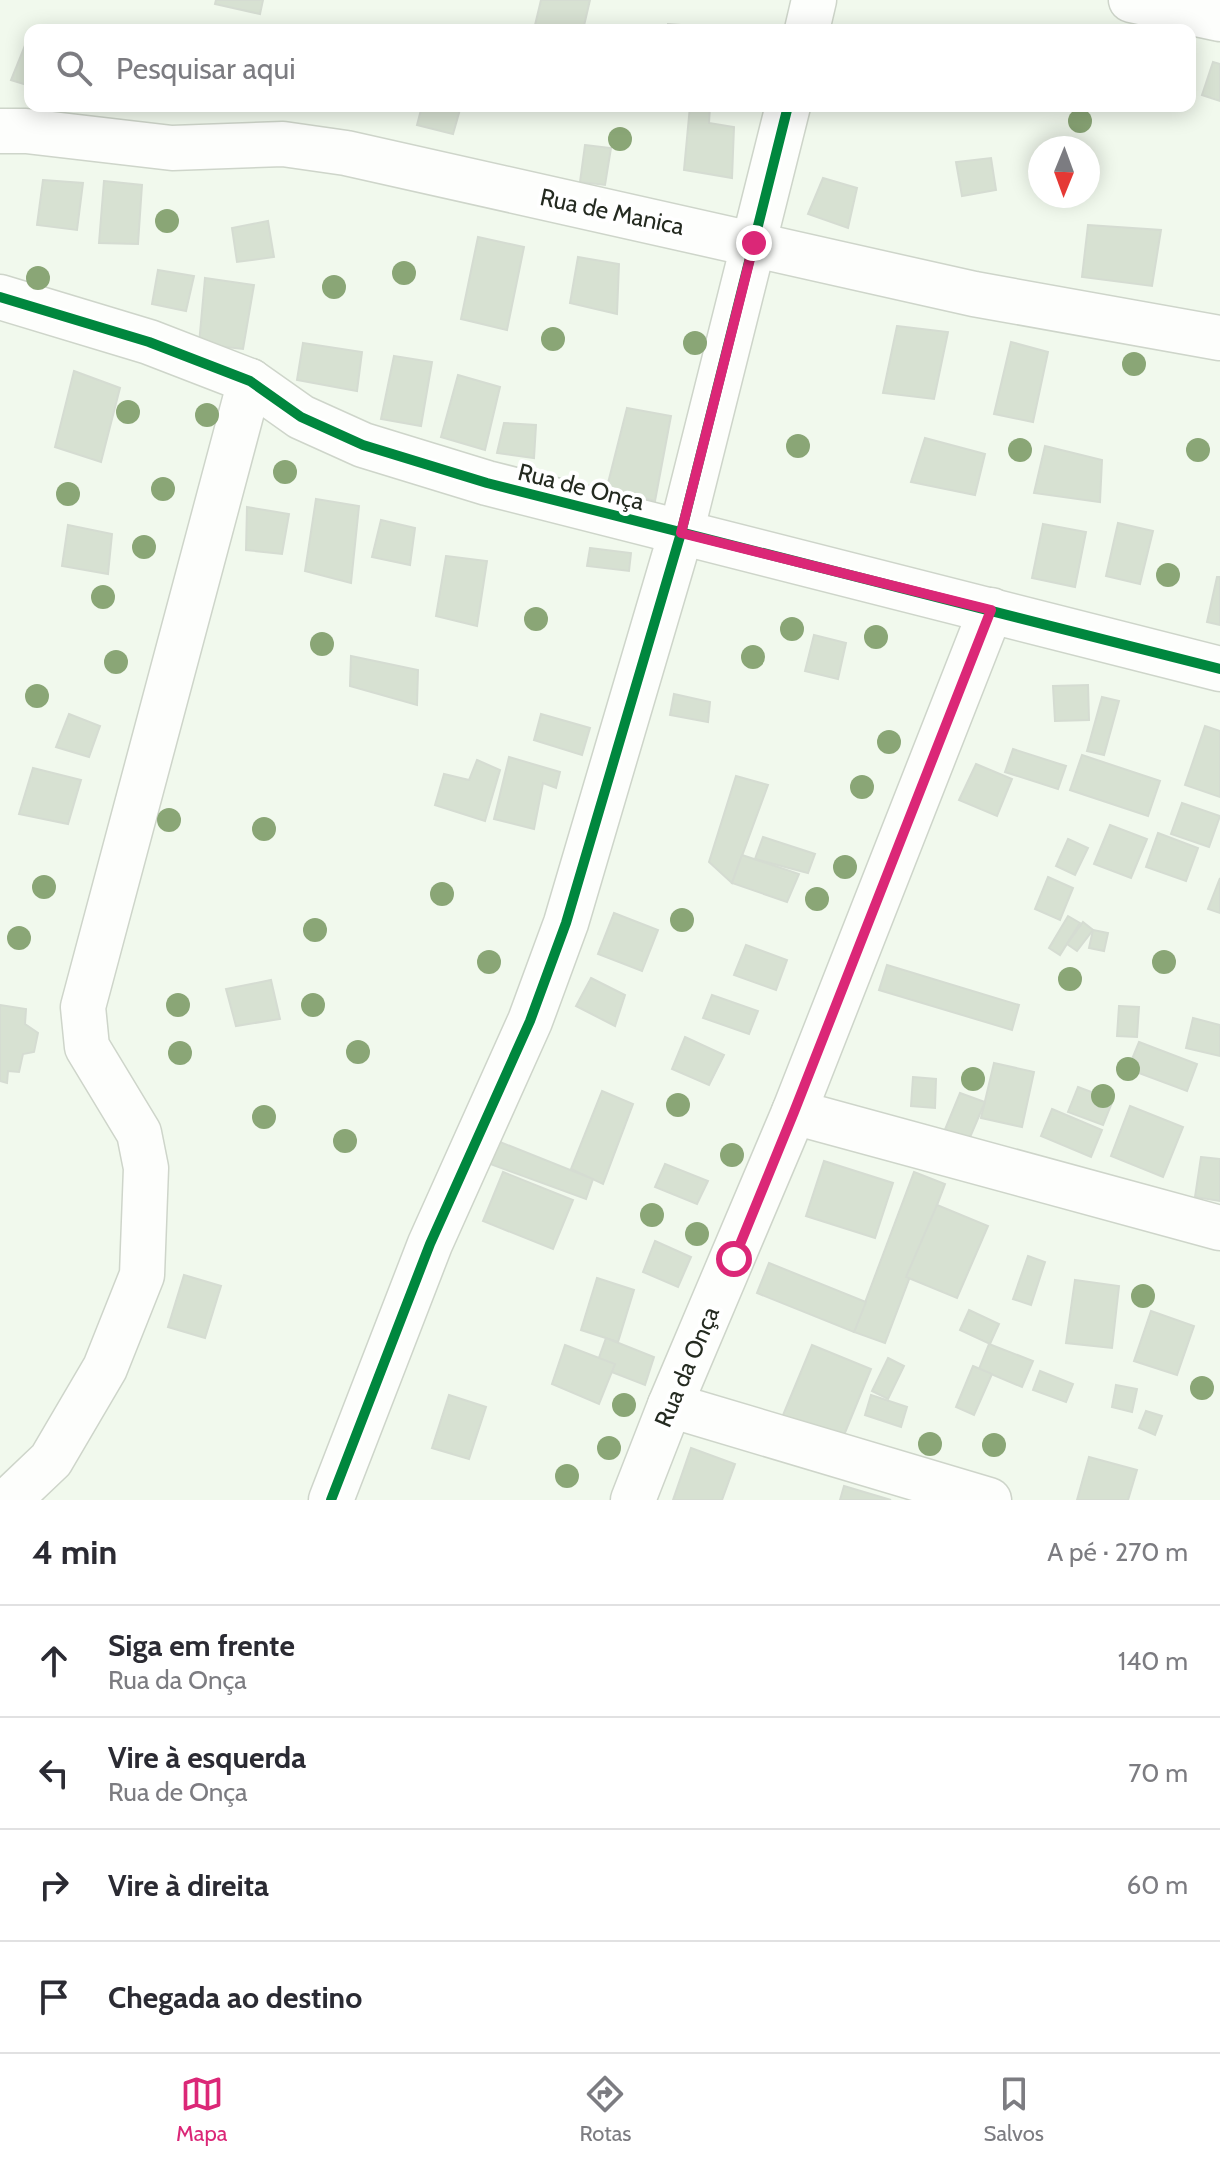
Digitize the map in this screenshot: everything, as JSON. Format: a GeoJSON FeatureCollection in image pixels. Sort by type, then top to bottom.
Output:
{"type":"FeatureCollection","features":[{"type":"Feature","properties":{"kind":"street"},"geometry":{"type":"LineString","coordinates":[[808,24],[814,0]]}},
{"type":"Feature","properties":{"kind":"street"},"geometry":{"type":"LineString","coordinates":[[1131,0],[1220,19]]}},
{"type":"Feature","properties":{"kind":"street"},"geometry":{"type":"LineString","coordinates":[[331,1500],[430,1244],[530,1021],[561,937],[681,533],[787,112]]}},
{"type":"Feature","properties":{"kind":"street","name":"Rua de Manica"},"geometry":{"type":"LineString","coordinates":[[0,131],[26,131],[172,148],[283,144],[346,153],[974,294],[1218,330]]}},
{"type":"Feature","properties":{"kind":"street","name":"Rua de Onça"},"geometry":{"type":"LineString","coordinates":[[0,297],[149,342],[250,381],[301,417],[363,445],[487,483],[1220,669]]}},
{"type":"Feature","properties":{"kind":"street"},"geometry":{"type":"LineString","coordinates":[[9,1500],[51,1460],[105,1368],[142,1275],[144,1150],[139,1133],[87,1047],[83,1007],[250,381]]}},
{"type":"Feature","properties":{"kind":"street","name":"Rua da Onça"},"geometry":{"type":"LineString","coordinates":[[633,1500],[794,1112],[991,610]]}},
{"type":"Feature","properties":{"kind":"street"},"geometry":{"type":"LineString","coordinates":[[794,1112],[1220,1228]]}},
{"type":"Feature","properties":{"kind":"street"},"geometry":{"type":"LineString","coordinates":[[670,1405],[989,1500]]}},
{"type":"Feature","properties":{"kind":"building"},"geometry":{"type":"Polygon","coordinates":[[[216,0],[263,0],[260,14],[215,4],[216,0]]]}},
{"type":"Feature","properties":{"kind":"building"},"geometry":{"type":"Polygon","coordinates":[[[541,0],[590,0],[584,24],[535,24],[541,0]]]}},
{"type":"Feature","properties":{"kind":"building"},"geometry":{"type":"Polygon","coordinates":[[[24,48],[24,84],[11,80],[24,48]]]}},
{"type":"Feature","properties":{"kind":"building"},"geometry":{"type":"Polygon","coordinates":[[[1213,62],[1220,64],[1220,101],[1202,95],[1213,62]]]}},
{"type":"Feature","properties":{"kind":"building"},"geometry":{"type":"Polygon","coordinates":[[[420,112],[459,112],[453,134],[417,125],[420,112]]]}},
{"type":"Feature","properties":{"kind":"building"},"geometry":{"type":"Polygon","coordinates":[[[689,112],[710,112],[709,123],[734,127],[732,178],[684,170],[689,112]]]}},
{"type":"Feature","properties":{"kind":"building"},"geometry":{"type":"Polygon","coordinates":[[[585,145],[611,148],[605,185],[580,182],[585,145]]]}},
{"type":"Feature","properties":{"kind":"building"},"geometry":{"type":"Polygon","coordinates":[[[991,158],[996,190],[962,196],[956,162],[991,158]]]}},
{"type":"Feature","properties":{"kind":"building"},"geometry":{"type":"Polygon","coordinates":[[[823,178],[857,188],[848,228],[808,214],[823,178]]]}},
{"type":"Feature","properties":{"kind":"building"},"geometry":{"type":"Polygon","coordinates":[[[43,180],[83,183],[77,230],[37,225],[43,180]]]}},
{"type":"Feature","properties":{"kind":"building"},"geometry":{"type":"Polygon","coordinates":[[[104,181],[142,185],[138,244],[99,243],[104,181]]]}},
{"type":"Feature","properties":{"kind":"building"},"geometry":{"type":"Polygon","coordinates":[[[268,221],[274,257],[237,262],[232,228],[268,221]]]}},
{"type":"Feature","properties":{"kind":"building"},"geometry":{"type":"Polygon","coordinates":[[[1088,225],[1161,230],[1152,286],[1082,277],[1088,225]]]}},
{"type":"Feature","properties":{"kind":"building"},"geometry":{"type":"Polygon","coordinates":[[[478,237],[524,247],[507,330],[461,319],[478,237]]]}},
{"type":"Feature","properties":{"kind":"building"},"geometry":{"type":"Polygon","coordinates":[[[578,257],[619,264],[617,314],[570,303],[578,257]]]}},
{"type":"Feature","properties":{"kind":"building"},"geometry":{"type":"Polygon","coordinates":[[[158,270],[194,276],[186,311],[152,304],[158,270]]]}},
{"type":"Feature","properties":{"kind":"building"},"geometry":{"type":"Polygon","coordinates":[[[205,278],[254,285],[243,349],[199,344],[205,278]]]}},
{"type":"Feature","properties":{"kind":"building"},"geometry":{"type":"Polygon","coordinates":[[[897,326],[948,332],[934,399],[883,393],[897,326]]]}},
{"type":"Feature","properties":{"kind":"building"},"geometry":{"type":"Polygon","coordinates":[[[1011,342],[1048,352],[1033,422],[994,414],[1011,342]]]}},
{"type":"Feature","properties":{"kind":"building"},"geometry":{"type":"Polygon","coordinates":[[[303,343],[362,352],[357,391],[297,380],[303,343]]]}},
{"type":"Feature","properties":{"kind":"building"},"geometry":{"type":"Polygon","coordinates":[[[394,356],[432,362],[421,426],[381,419],[394,356]]]}},
{"type":"Feature","properties":{"kind":"building"},"geometry":{"type":"Polygon","coordinates":[[[74,371],[120,388],[101,462],[55,447],[74,371]]]}},
{"type":"Feature","properties":{"kind":"building"},"geometry":{"type":"Polygon","coordinates":[[[458,375],[500,387],[485,450],[441,437],[458,375]]]}},
{"type":"Feature","properties":{"kind":"building"},"geometry":{"type":"Polygon","coordinates":[[[627,408],[671,416],[655,501],[607,487],[627,408]]]}},
{"type":"Feature","properties":{"kind":"building"},"geometry":{"type":"Polygon","coordinates":[[[504,423],[536,425],[534,458],[497,453],[504,423]]]}},
{"type":"Feature","properties":{"kind":"building"},"geometry":{"type":"Polygon","coordinates":[[[925,438],[985,454],[975,495],[911,482],[925,438]]]}},
{"type":"Feature","properties":{"kind":"building"},"geometry":{"type":"Polygon","coordinates":[[[1045,446],[1102,460],[1100,502],[1034,493],[1045,446]]]}},
{"type":"Feature","properties":{"kind":"building"},"geometry":{"type":"Polygon","coordinates":[[[316,499],[359,506],[351,583],[305,571],[316,499]]]}},
{"type":"Feature","properties":{"kind":"building"},"geometry":{"type":"Polygon","coordinates":[[[247,507],[289,514],[282,554],[246,550],[247,507]]]}},
{"type":"Feature","properties":{"kind":"building"},"geometry":{"type":"Polygon","coordinates":[[[381,520],[415,528],[410,565],[372,557],[381,520]]]}},
{"type":"Feature","properties":{"kind":"building"},"geometry":{"type":"Polygon","coordinates":[[[1118,523],[1153,531],[1140,584],[1106,576],[1118,523]]]}},
{"type":"Feature","properties":{"kind":"building"},"geometry":{"type":"Polygon","coordinates":[[[1043,524],[1086,532],[1075,587],[1032,578],[1043,524]]]}},
{"type":"Feature","properties":{"kind":"building"},"geometry":{"type":"Polygon","coordinates":[[[68,525],[112,534],[108,574],[62,566],[68,525]]]}},
{"type":"Feature","properties":{"kind":"building"},"geometry":{"type":"Polygon","coordinates":[[[590,548],[631,553],[629,571],[587,566],[590,548]]]}},
{"type":"Feature","properties":{"kind":"building"},"geometry":{"type":"Polygon","coordinates":[[[446,556],[487,561],[477,626],[436,616],[446,556]]]}},
{"type":"Feature","properties":{"kind":"building"},"geometry":{"type":"Polygon","coordinates":[[[1217,577],[1220,577],[1220,625],[1207,622],[1217,577]]]}},
{"type":"Feature","properties":{"kind":"building"},"geometry":{"type":"Polygon","coordinates":[[[814,635],[846,643],[838,679],[805,671],[814,635]]]}},
{"type":"Feature","properties":{"kind":"building"},"geometry":{"type":"Polygon","coordinates":[[[351,656],[418,670],[417,705],[350,686],[351,656]]]}},
{"type":"Feature","properties":{"kind":"building"},"geometry":{"type":"Polygon","coordinates":[[[1088,685],[1089,720],[1055,721],[1053,686],[1088,685]]]}},
{"type":"Feature","properties":{"kind":"building"},"geometry":{"type":"Polygon","coordinates":[[[674,694],[710,702],[708,722],[670,715],[674,694]]]}},
{"type":"Feature","properties":{"kind":"building"},"geometry":{"type":"Polygon","coordinates":[[[1102,697],[1119,701],[1104,755],[1087,751],[1102,697]]]}},
{"type":"Feature","properties":{"kind":"building"},"geometry":{"type":"Polygon","coordinates":[[[69,714],[100,726],[89,757],[56,747],[69,714]]]}},
{"type":"Feature","properties":{"kind":"building"},"geometry":{"type":"Polygon","coordinates":[[[541,714],[590,728],[582,755],[534,740],[541,714]]]}},
{"type":"Feature","properties":{"kind":"building"},"geometry":{"type":"Polygon","coordinates":[[[1205,726],[1220,731],[1220,797],[1185,785],[1205,726]]]}},
{"type":"Feature","properties":{"kind":"building"},"geometry":{"type":"Polygon","coordinates":[[[1013,749],[1066,766],[1058,789],[1005,772],[1013,749]]]}},
{"type":"Feature","properties":{"kind":"building"},"geometry":{"type":"Polygon","coordinates":[[[1082,755],[1160,781],[1148,816],[1070,790],[1082,755]]]}},
{"type":"Feature","properties":{"kind":"building"},"geometry":{"type":"Polygon","coordinates":[[[509,757],[560,772],[556,788],[543,783],[534,829],[494,819],[509,757]]]}},
{"type":"Feature","properties":{"kind":"building"},"geometry":{"type":"Polygon","coordinates":[[[477,760],[500,770],[485,821],[435,805],[444,774],[469,780],[477,760]]]}},
{"type":"Feature","properties":{"kind":"building"},"geometry":{"type":"Polygon","coordinates":[[[976,764],[1012,779],[997,816],[959,800],[976,764]]]}},
{"type":"Feature","properties":{"kind":"building"},"geometry":{"type":"Polygon","coordinates":[[[33,768],[81,780],[68,824],[19,814],[33,768]]]}},
{"type":"Feature","properties":{"kind":"building"},"geometry":{"type":"Polygon","coordinates":[[[736,776],[768,785],[732,883],[709,862],[736,776]]]}},
{"type":"Feature","properties":{"kind":"building"},"geometry":{"type":"Polygon","coordinates":[[[1182,803],[1220,816],[1209,847],[1171,834],[1182,803]]]}},
{"type":"Feature","properties":{"kind":"building"},"geometry":{"type":"Polygon","coordinates":[[[1110,825],[1147,839],[1131,878],[1094,864],[1110,825]]]}},
{"type":"Feature","properties":{"kind":"building"},"geometry":{"type":"Polygon","coordinates":[[[1158,833],[1198,848],[1186,881],[1146,867],[1158,833]]]}},
{"type":"Feature","properties":{"kind":"building"},"geometry":{"type":"Polygon","coordinates":[[[763,837],[815,854],[808,873],[755,859],[763,837]]]}},
{"type":"Feature","properties":{"kind":"building"},"geometry":{"type":"Polygon","coordinates":[[[1068,839],[1088,848],[1075,875],[1056,866],[1068,839]]]}},
{"type":"Feature","properties":{"kind":"building"},"geometry":{"type":"Polygon","coordinates":[[[742,855],[799,874],[787,902],[732,883],[742,855]]]}},
{"type":"Feature","properties":{"kind":"building"},"geometry":{"type":"Polygon","coordinates":[[[1048,877],[1073,888],[1060,920],[1035,909],[1048,877]]]}},
{"type":"Feature","properties":{"kind":"building"},"geometry":{"type":"Polygon","coordinates":[[[1220,878],[1220,913],[1208,909],[1220,878]]]}},
{"type":"Feature","properties":{"kind":"building"},"geometry":{"type":"Polygon","coordinates":[[[614,913],[658,930],[642,971],[598,954],[614,913]]]}},
{"type":"Feature","properties":{"kind":"building"},"geometry":{"type":"Polygon","coordinates":[[[1068,916],[1080,923],[1060,955],[1049,948],[1068,916]]]}},
{"type":"Feature","properties":{"kind":"building"},"geometry":{"type":"Polygon","coordinates":[[[1083,922],[1093,930],[1077,951],[1067,944],[1083,922]]]}},
{"type":"Feature","properties":{"kind":"building"},"geometry":{"type":"Polygon","coordinates":[[[1093,930],[1108,933],[1104,951],[1089,948],[1093,930]]]}},
{"type":"Feature","properties":{"kind":"building"},"geometry":{"type":"Polygon","coordinates":[[[746,945],[787,960],[776,990],[734,975],[746,945]]]}},
{"type":"Feature","properties":{"kind":"building"},"geometry":{"type":"Polygon","coordinates":[[[887,965],[1019,1005],[1012,1030],[879,990],[887,965]]]}},
{"type":"Feature","properties":{"kind":"building"},"geometry":{"type":"Polygon","coordinates":[[[591,978],[625,995],[615,1026],[576,1006],[591,978]]]}},
{"type":"Feature","properties":{"kind":"building"},"geometry":{"type":"Polygon","coordinates":[[[271,980],[280,1019],[236,1026],[226,989],[271,980]]]}},
{"type":"Feature","properties":{"kind":"building"},"geometry":{"type":"Polygon","coordinates":[[[712,995],[758,1011],[749,1034],[703,1018],[712,995]]]}},
{"type":"Feature","properties":{"kind":"building"},"geometry":{"type":"Polygon","coordinates":[[[0,1005],[26,1009],[25,1024],[38,1033],[34,1052],[23,1054],[19,1072],[8,1071],[7,1083],[0,1081],[0,1005]]]}},
{"type":"Feature","properties":{"kind":"building"},"geometry":{"type":"Polygon","coordinates":[[[1119,1006],[1139,1007],[1137,1037],[1117,1036],[1119,1006]]]}},
{"type":"Feature","properties":{"kind":"building"},"geometry":{"type":"Polygon","coordinates":[[[1193,1018],[1220,1025],[1220,1056],[1186,1048],[1193,1018]]]}},
{"type":"Feature","properties":{"kind":"building"},"geometry":{"type":"Polygon","coordinates":[[[685,1037],[724,1055],[709,1085],[672,1069],[685,1037]]]}},
{"type":"Feature","properties":{"kind":"building"},"geometry":{"type":"Polygon","coordinates":[[[1139,1042],[1197,1064],[1187,1091],[1128,1069],[1139,1042]]]}},
{"type":"Feature","properties":{"kind":"building"},"geometry":{"type":"Polygon","coordinates":[[[994,1063],[1034,1072],[1022,1127],[981,1118],[994,1063]]]}},
{"type":"Feature","properties":{"kind":"building"},"geometry":{"type":"Polygon","coordinates":[[[913,1077],[936,1079],[935,1108],[911,1106],[913,1077]]]}},
{"type":"Feature","properties":{"kind":"building"},"geometry":{"type":"Polygon","coordinates":[[[1078,1087],[1113,1100],[1103,1125],[1068,1112],[1078,1087]]]}},
{"type":"Feature","properties":{"kind":"building"},"geometry":{"type":"Polygon","coordinates":[[[602,1091],[633,1104],[603,1184],[571,1169],[602,1091]]]}},
{"type":"Feature","properties":{"kind":"building"},"geometry":{"type":"Polygon","coordinates":[[[960,1093],[985,1102],[968,1142],[944,1132],[960,1093]]]}},
{"type":"Feature","properties":{"kind":"building"},"geometry":{"type":"Polygon","coordinates":[[[1130,1106],[1183,1127],[1163,1177],[1111,1156],[1130,1106]]]}},
{"type":"Feature","properties":{"kind":"building"},"geometry":{"type":"Polygon","coordinates":[[[1052,1109],[1102,1130],[1091,1157],[1041,1136],[1052,1109]]]}},
{"type":"Feature","properties":{"kind":"building"},"geometry":{"type":"Polygon","coordinates":[[[490,1138],[593,1179],[586,1199],[482,1161],[490,1138]]]}},
{"type":"Feature","properties":{"kind":"building"},"geometry":{"type":"Polygon","coordinates":[[[1201,1157],[1220,1159],[1220,1201],[1195,1197],[1201,1157]]]}},
{"type":"Feature","properties":{"kind":"building"},"geometry":{"type":"Polygon","coordinates":[[[824,1161],[893,1183],[875,1238],[806,1216],[824,1161]]]}},
{"type":"Feature","properties":{"kind":"building"},"geometry":{"type":"Polygon","coordinates":[[[665,1164],[708,1181],[697,1204],[655,1187],[665,1164]]]}},
{"type":"Feature","properties":{"kind":"building"},"geometry":{"type":"Polygon","coordinates":[[[503,1172],[573,1200],[553,1249],[483,1221],[503,1172]]]}},
{"type":"Feature","properties":{"kind":"building"},"geometry":{"type":"Polygon","coordinates":[[[914,1172],[945,1184],[885,1343],[854,1332],[914,1172]]]}},
{"type":"Feature","properties":{"kind":"building"},"geometry":{"type":"Polygon","coordinates":[[[937,1205],[988,1226],[957,1298],[906,1277],[937,1205]]]}},
{"type":"Feature","properties":{"kind":"building"},"geometry":{"type":"Polygon","coordinates":[[[655,1241],[691,1257],[678,1287],[643,1272],[655,1241]]]}},
{"type":"Feature","properties":{"kind":"building"},"geometry":{"type":"Polygon","coordinates":[[[1028,1256],[1045,1262],[1031,1305],[1013,1299],[1028,1256]]]}},
{"type":"Feature","properties":{"kind":"building"},"geometry":{"type":"Polygon","coordinates":[[[769,1263],[866,1302],[854,1332],[757,1293],[769,1263]]]}},
{"type":"Feature","properties":{"kind":"building"},"geometry":{"type":"Polygon","coordinates":[[[184,1275],[221,1286],[205,1338],[168,1327],[184,1275]]]}},
{"type":"Feature","properties":{"kind":"building"},"geometry":{"type":"Polygon","coordinates":[[[597,1278],[634,1290],[618,1342],[581,1330],[597,1278]]]}},
{"type":"Feature","properties":{"kind":"building"},"geometry":{"type":"Polygon","coordinates":[[[1075,1280],[1119,1286],[1112,1348],[1066,1343],[1075,1280]]]}},
{"type":"Feature","properties":{"kind":"building"},"geometry":{"type":"Polygon","coordinates":[[[969,1310],[999,1324],[990,1344],[960,1330],[969,1310]]]}},
{"type":"Feature","properties":{"kind":"building"},"geometry":{"type":"Polygon","coordinates":[[[1151,1311],[1194,1326],[1177,1375],[1134,1361],[1151,1311]]]}},
{"type":"Feature","properties":{"kind":"building"},"geometry":{"type":"Polygon","coordinates":[[[606,1338],[654,1357],[645,1385],[596,1366],[606,1338]]]}},
{"type":"Feature","properties":{"kind":"building"},"geometry":{"type":"Polygon","coordinates":[[[989,1344],[1033,1361],[1022,1387],[979,1369],[989,1344]]]}},
{"type":"Feature","properties":{"kind":"building"},"geometry":{"type":"Polygon","coordinates":[[[565,1345],[615,1364],[599,1404],[552,1384],[565,1345]]]}},
{"type":"Feature","properties":{"kind":"building"},"geometry":{"type":"Polygon","coordinates":[[[812,1345],[871,1369],[840,1445],[781,1420],[812,1345]]]}},
{"type":"Feature","properties":{"kind":"building"},"geometry":{"type":"Polygon","coordinates":[[[888,1358],[904,1366],[888,1399],[872,1391],[888,1358]]]}},
{"type":"Feature","properties":{"kind":"building"},"geometry":{"type":"Polygon","coordinates":[[[973,1366],[992,1374],[974,1415],[956,1407],[973,1366]]]}},
{"type":"Feature","properties":{"kind":"building"},"geometry":{"type":"Polygon","coordinates":[[[1040,1371],[1073,1384],[1066,1402],[1033,1390],[1040,1371]]]}},
{"type":"Feature","properties":{"kind":"building"},"geometry":{"type":"Polygon","coordinates":[[[1116,1385],[1137,1389],[1132,1412],[1112,1407],[1116,1385]]]}},
{"type":"Feature","properties":{"kind":"building"},"geometry":{"type":"Polygon","coordinates":[[[449,1395],[486,1407],[469,1459],[432,1448],[449,1395]]]}},
{"type":"Feature","properties":{"kind":"building"},"geometry":{"type":"Polygon","coordinates":[[[871,1395],[907,1407],[901,1427],[865,1415],[871,1395]]]}},
{"type":"Feature","properties":{"kind":"building"},"geometry":{"type":"Polygon","coordinates":[[[1146,1411],[1162,1416],[1155,1435],[1139,1428],[1146,1411]]]}},
{"type":"Feature","properties":{"kind":"building"},"geometry":{"type":"Polygon","coordinates":[[[691,1448],[735,1464],[722,1500],[673,1500],[691,1448]]]}},
{"type":"Feature","properties":{"kind":"building"},"geometry":{"type":"Polygon","coordinates":[[[1089,1457],[1137,1470],[1128,1500],[1077,1500],[1089,1457]]]}},
{"type":"Feature","properties":{"kind":"building"},"geometry":{"type":"Polygon","coordinates":[[[844,1486],[891,1500],[840,1500],[844,1486]]]}},
{"type":"Feature","properties":{"kind":"cycle path"},"geometry":{"type":"LineString","coordinates":[[331,1500],[430,1244],[530,1021],[566,923],[681,533],[786,112]]}},
{"type":"Feature","properties":{"kind":"cycle path"},"geometry":{"type":"LineString","coordinates":[[0,297],[149,342],[250,381],[301,417],[363,445],[487,483],[1220,669]]}},
{"type":"Feature","properties":{"kind":"route"},"geometry":{"type":"LineString","coordinates":[[734,1259],[991,610],[681,533],[754,243]]}}]}
